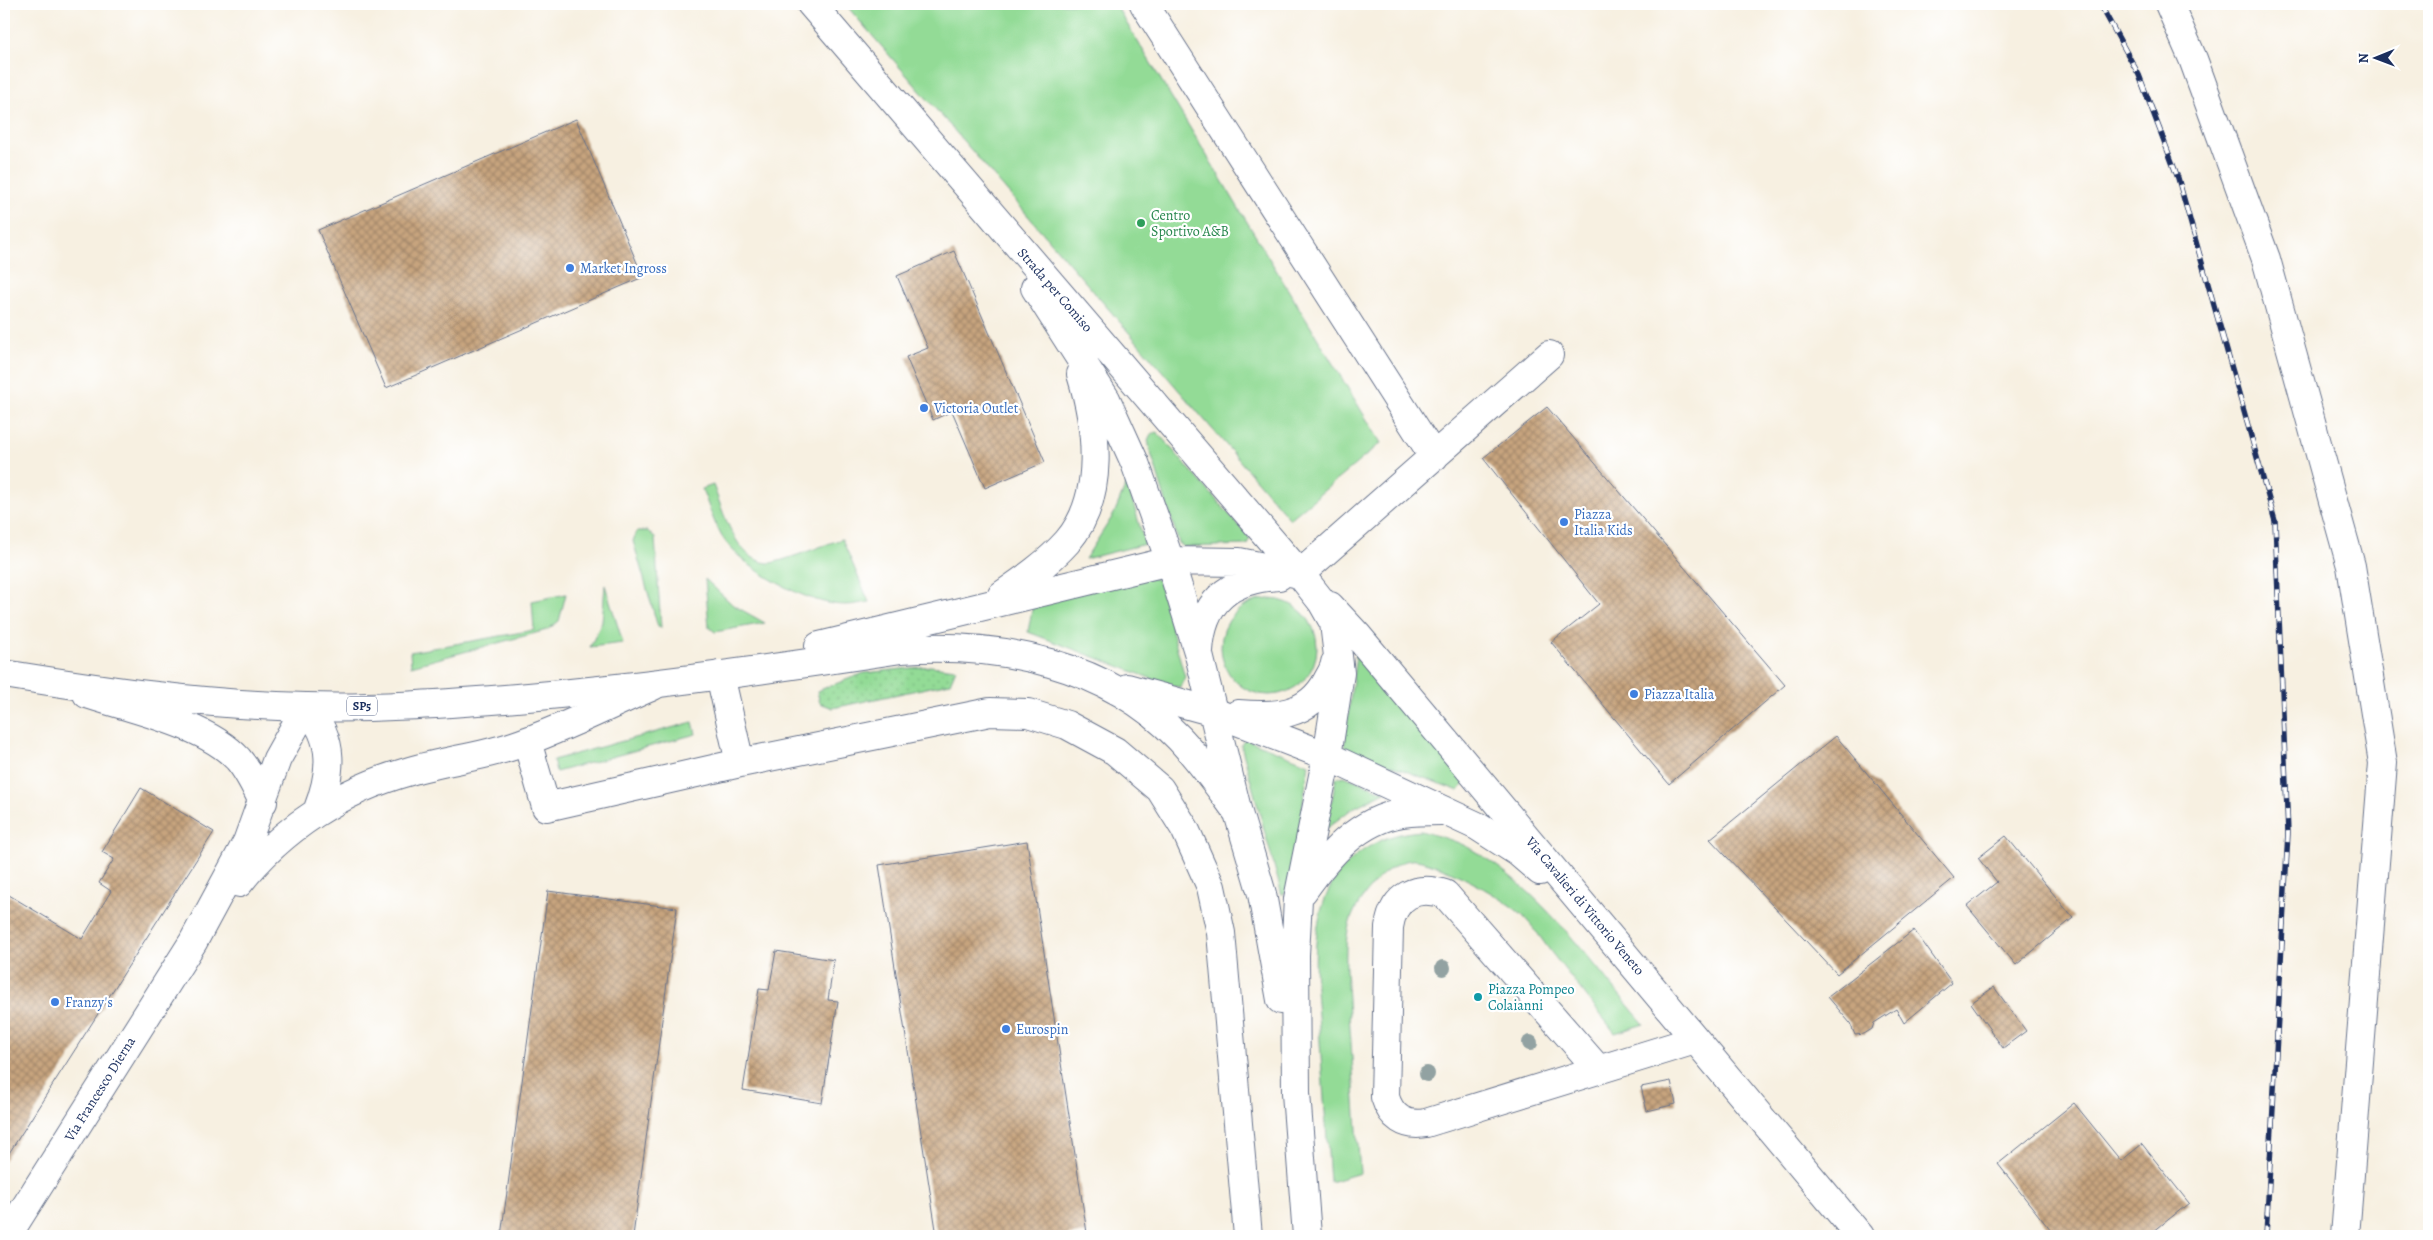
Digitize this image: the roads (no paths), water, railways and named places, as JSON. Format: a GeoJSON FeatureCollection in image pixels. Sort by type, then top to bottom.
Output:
{"type":"FeatureCollection","features":[{"type":"Feature","properties":{"kind":"main road","name":"Strada per Comiso"},"geometry":{"type":"LineString","coordinates":[[811,4],[1303,577]]}},
{"type":"Feature","properties":{"kind":"main road"},"geometry":{"type":"LineString","coordinates":[[1144,4],[1434,457]]}},
{"type":"Feature","properties":{"kind":"main road"},"geometry":{"type":"LineString","coordinates":[[2168,4],[2193,59],[2266,259],[2351,566],[2383,764],[2345,1236]]}},
{"type":"Feature","properties":{"kind":"main road"},"geometry":{"type":"LineString","coordinates":[[982,205],[1106,399],[1121,430],[1170,561],[1199,655],[1238,813],[1262,894],[1277,970],[1296,1093]]}},
{"type":"Feature","properties":{"kind":"main road"},"geometry":{"type":"LineString","coordinates":[[992,603],[1042,567],[1068,541],[1085,511],[1094,476],[1095,444],[1090,402],[1071,344]]}},
{"type":"Feature","properties":{"kind":"main road"},"geometry":{"type":"LineString","coordinates":[[1199,655],[1200,633],[1204,621],[1218,598],[1241,582],[1248,580],[1263,577],[1303,577],[1549,355]]}},
{"type":"Feature","properties":{"kind":"main road"},"geometry":{"type":"LineString","coordinates":[[720,675],[844,639],[1170,561],[1239,562],[1303,577],[1322,602],[1334,623],[1340,673],[1298,899],[1295,955],[1296,1093],[1307,1236]]}},
{"type":"Feature","properties":{"kind":"main road","name":"Via Cavalieri di Vittorio Veneto"},"geometry":{"type":"LineString","coordinates":[[1303,577],[1357,635],[1860,1236]]}},
{"type":"Feature","properties":{"kind":"main road"},"geometry":{"type":"LineString","coordinates":[[1214,712],[1262,716],[1285,714],[1306,704],[1323,688],[1335,668],[1338,645]]}},
{"type":"Feature","properties":{"kind":"main road"},"geometry":{"type":"LineString","coordinates":[[720,675],[901,649],[938,646],[1013,653],[1103,682],[1214,712],[1326,756],[1477,826],[1519,853],[1588,910]]}},
{"type":"Feature","properties":{"kind":"main road","name":"SP5"},"geometry":{"type":"LineString","coordinates":[[4,674],[144,695],[306,707],[462,702],[657,685],[720,675]]}},
{"type":"Feature","properties":{"kind":"main road"},"geometry":{"type":"LineString","coordinates":[[720,675],[740,763]]}},
{"type":"Feature","properties":{"kind":"main road"},"geometry":{"type":"LineString","coordinates":[[48,681],[188,727],[216,740],[237,759],[251,777],[263,802]]}},
{"type":"Feature","properties":{"kind":"main road"},"geometry":{"type":"LineString","coordinates":[[1103,682],[1147,710],[1179,737],[1238,813]]}},
{"type":"Feature","properties":{"kind":"main road"},"geometry":{"type":"LineString","coordinates":[[193,942],[255,862],[294,827],[317,812],[371,785],[409,771],[527,741],[657,685]]}},
{"type":"Feature","properties":{"kind":"main road"},"geometry":{"type":"LineString","coordinates":[[193,942],[247,842],[263,802],[277,758],[306,707],[317,720],[326,738],[330,766],[325,791],[317,812]]}},
{"type":"Feature","properties":{"kind":"main road"},"geometry":{"type":"LineString","coordinates":[[527,741],[546,807],[740,763],[990,712],[1028,713],[1067,725],[1115,751],[1160,789],[1185,829],[1211,887],[1221,933],[1248,1236]]}},
{"type":"Feature","properties":{"kind":"main road"},"geometry":{"type":"LineString","coordinates":[[1298,899],[1327,858],[1350,837],[1375,821],[1402,813],[1446,810]]}},
{"type":"Feature","properties":{"kind":"main road"},"geometry":{"type":"LineString","coordinates":[[1598,1069],[1445,894],[1432,890],[1420,890],[1407,894],[1398,903],[1391,914],[1389,926],[1385,1086],[1388,1107],[1395,1117],[1405,1123],[1415,1125],[1426,1123],[1695,1040]]}},
{"type":"Feature","properties":{"kind":"main road","name":"Via Francesco Dierna"},"geometry":{"type":"LineString","coordinates":[[7,1236],[193,942]]}},
{"type":"Feature","properties":{"kind":"railway"},"geometry":{"type":"LineString","coordinates":[[2100,4],[2139,75],[2178,178],[2275,521],[2288,833],[2266,1236]]}},
{"type":"Feature","properties":{"kind":"place","name":"Centro Sportivo A&B"},"geometry":{"type":"Point","coordinates":[1141,223]}},
{"type":"Feature","properties":{"kind":"place","name":"Market Ingross"},"geometry":{"type":"Point","coordinates":[570,268]}},
{"type":"Feature","properties":{"kind":"place","name":"Victoria Outlet"},"geometry":{"type":"Point","coordinates":[924,408]}},
{"type":"Feature","properties":{"kind":"place","name":"Piazza Italia Kids"},"geometry":{"type":"Point","coordinates":[1564,522]}},
{"type":"Feature","properties":{"kind":"place","name":"Piazza Italia"},"geometry":{"type":"Point","coordinates":[1634,694]}},
{"type":"Feature","properties":{"kind":"place","name":"Piazza Pompeo Colaianni"},"geometry":{"type":"Point","coordinates":[1478,997]}},
{"type":"Feature","properties":{"kind":"place","name":"Franzy's"},"geometry":{"type":"Point","coordinates":[55,1002]}},
{"type":"Feature","properties":{"kind":"place","name":"Eurospin"},"geometry":{"type":"Point","coordinates":[1006,1029]}}]}
